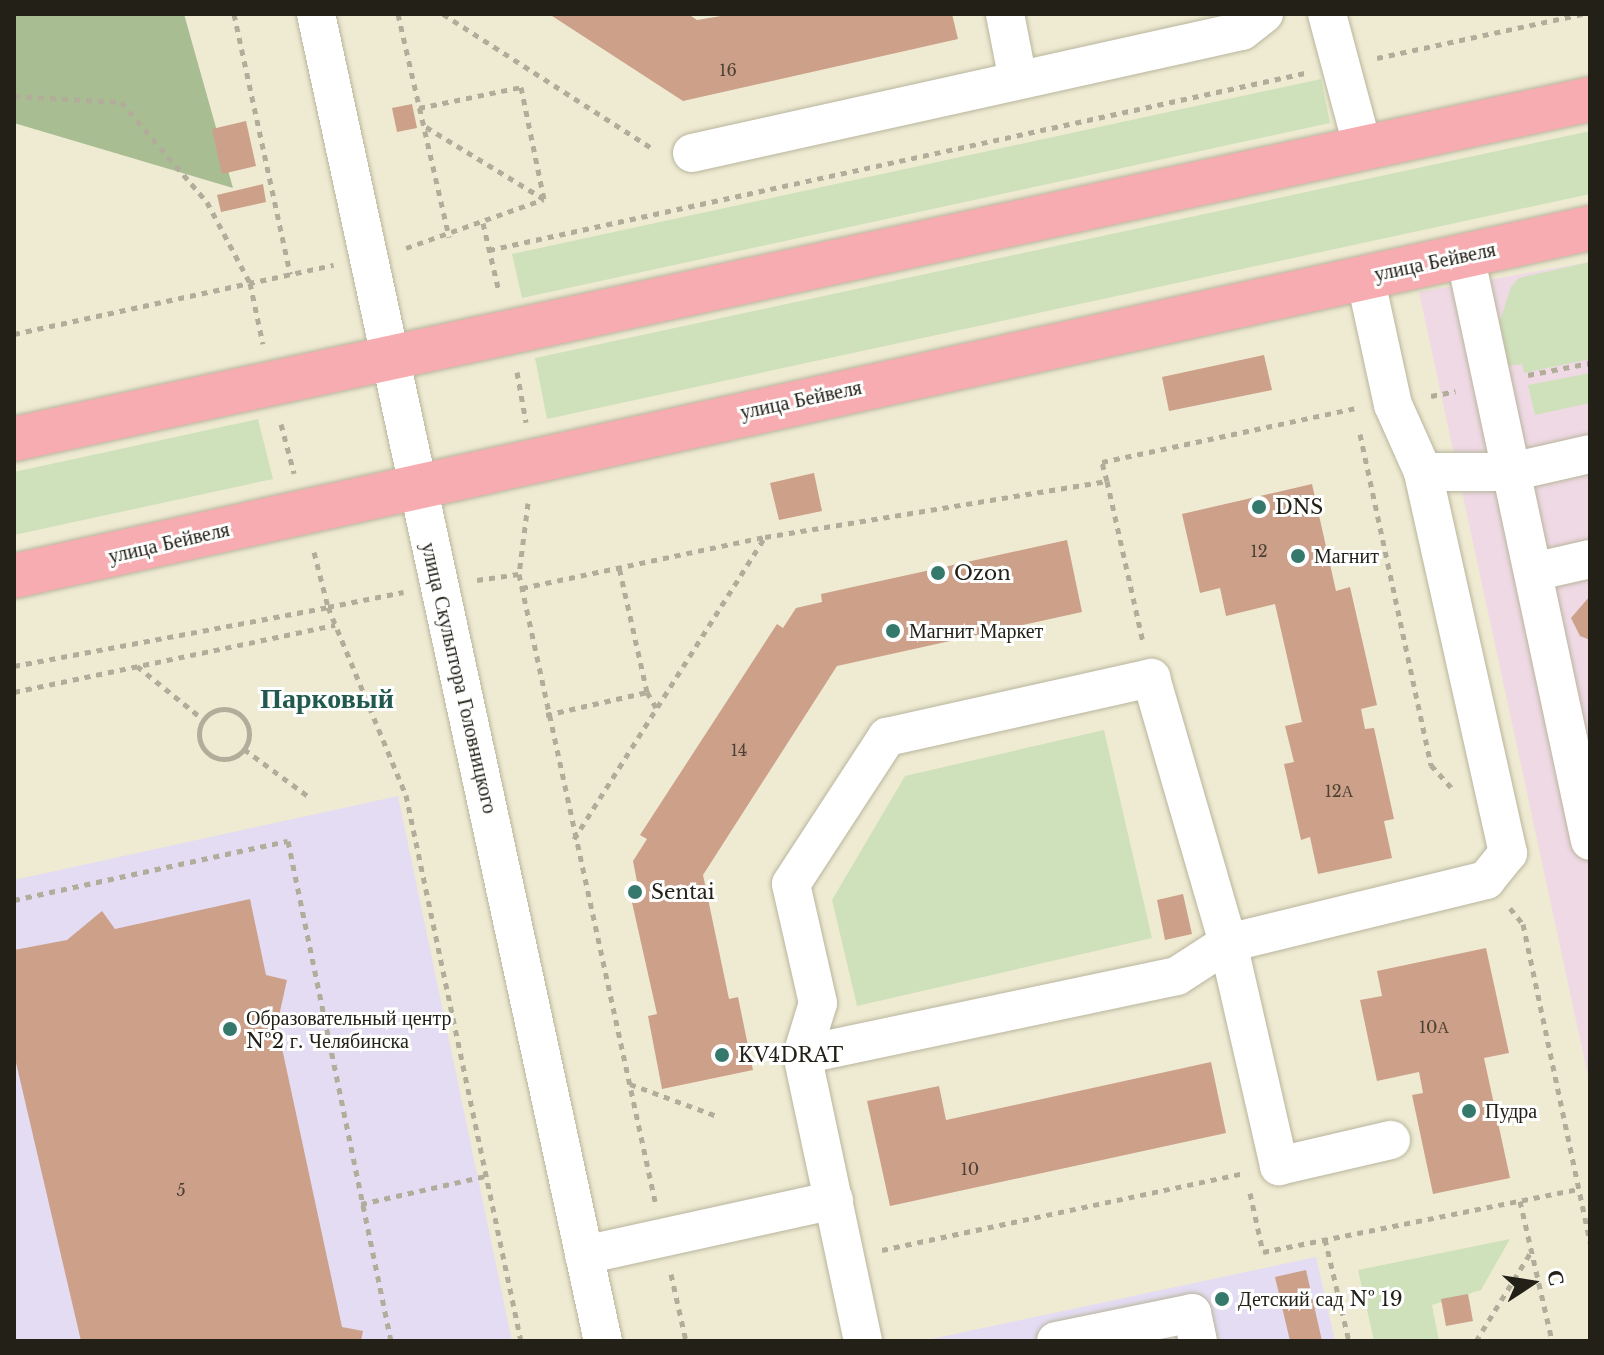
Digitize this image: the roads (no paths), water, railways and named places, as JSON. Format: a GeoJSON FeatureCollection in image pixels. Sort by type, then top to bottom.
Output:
{"type":"FeatureCollection","features":[{"type":"Feature","properties":{"kind":"main road"},"geometry":{"type":"LineString","coordinates":[[14,439],[1590,99]]}},
{"type":"Feature","properties":{"kind":"main road","name":"улица Бейвеля"},"geometry":{"type":"LineString","coordinates":[[14,576],[533,457],[1590,228]]}},
{"type":"Feature","properties":{"kind":"street","name":"улица Скульптора Головницкого"},"geometry":{"type":"LineString","coordinates":[[316,14],[603,1341]]}},
{"type":"Feature","properties":{"kind":"street"},"geometry":{"type":"LineString","coordinates":[[1005,14],[1018,80]]}},
{"type":"Feature","properties":{"kind":"street"},"geometry":{"type":"LineString","coordinates":[[692,153],[1242,31],[1264,14]]}},
{"type":"Feature","properties":{"kind":"street"},"geometry":{"type":"LineString","coordinates":[[1327,14],[1344,65],[1363,148]]}},
{"type":"Feature","properties":{"kind":"street"},"geometry":{"type":"LineString","coordinates":[[1465,255],[1590,841]]}},
{"type":"Feature","properties":{"kind":"street"},"geometry":{"type":"LineString","coordinates":[[802,1055],[1177,976],[1228,943],[1486,880],[1508,853],[1423,472],[1393,405],[1365,277]]}},
{"type":"Feature","properties":{"kind":"street"},"geometry":{"type":"LineString","coordinates":[[1423,472],[1511,472],[1590,454]]}},
{"type":"Feature","properties":{"kind":"street"},"geometry":{"type":"LineString","coordinates":[[1533,572],[1590,559]]}},
{"type":"Feature","properties":{"kind":"street"},"geometry":{"type":"LineString","coordinates":[[863,1341],[802,1055],[818,1003],[791,884],[887,737],[1151,678],[1228,943],[1262,1169],[1391,1140]]}},
{"type":"Feature","properties":{"kind":"street"},"geometry":{"type":"LineString","coordinates":[[584,1255],[834,1200]]}},
{"type":"Feature","properties":{"kind":"street"},"geometry":{"type":"LineString","coordinates":[[1056,1341],[1192,1313],[1198,1341]]}},
{"type":"Feature","properties":{"kind":"place","name":"DNS"},"geometry":{"type":"Point","coordinates":[1259,507]}},
{"type":"Feature","properties":{"kind":"place","name":"Магнит"},"geometry":{"type":"Point","coordinates":[1298,556]}},
{"type":"Feature","properties":{"kind":"place","name":"Ozon"},"geometry":{"type":"Point","coordinates":[938,573]}},
{"type":"Feature","properties":{"kind":"place","name":"Магнит Маркет"},"geometry":{"type":"Point","coordinates":[893,631]}},
{"type":"Feature","properties":{"kind":"place","name":"Sentai"},"geometry":{"type":"Point","coordinates":[635,892]}},
{"type":"Feature","properties":{"kind":"place","name":"Образовательный центр №2 г. Челябинска"},"geometry":{"type":"Point","coordinates":[230,1029]}},
{"type":"Feature","properties":{"kind":"place","name":"KV4DRAT"},"geometry":{"type":"Point","coordinates":[722,1055]}},
{"type":"Feature","properties":{"kind":"place","name":"Пудра"},"geometry":{"type":"Point","coordinates":[1469,1111]}},
{"type":"Feature","properties":{"kind":"place","name":"Детский сад № 19"},"geometry":{"type":"Point","coordinates":[1222,1299]}},
{"type":"Feature","properties":{"kind":"district","name":"Парковый"},"geometry":{"type":"Point","coordinates":[327,699]}}]}
